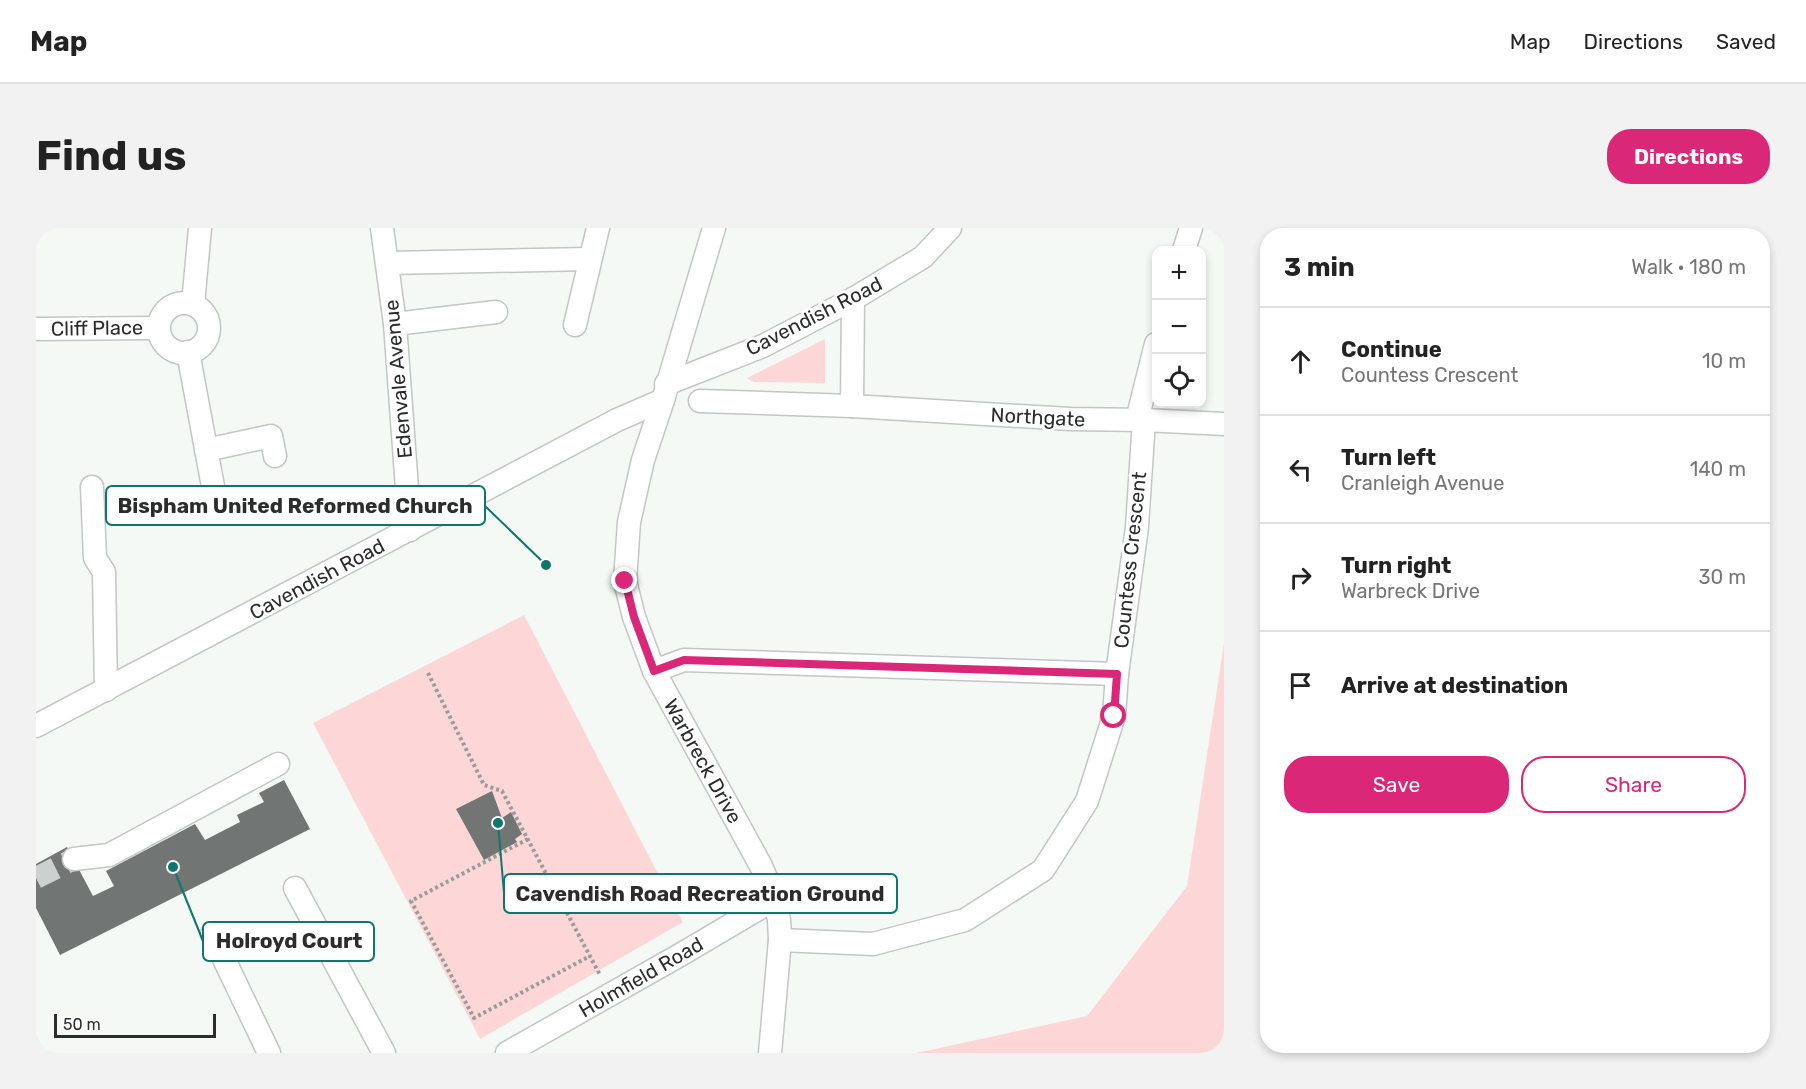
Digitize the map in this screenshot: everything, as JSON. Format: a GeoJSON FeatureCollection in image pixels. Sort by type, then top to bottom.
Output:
{"type":"FeatureCollection","features":[{"type":"Feature","properties":{"kind":"street"},"geometry":{"type":"LineString","coordinates":[[200,228],[193,304],[205,315],[209,330],[202,345],[188,352],[217,508]]}},
{"type":"Feature","properties":{"kind":"street","name":"Edenvale Avenue"},"geometry":{"type":"LineString","coordinates":[[382,228],[395,324],[410,530]]}},
{"type":"Feature","properties":{"kind":"street"},"geometry":{"type":"LineString","coordinates":[[575,325],[598,228]]}},
{"type":"Feature","properties":{"kind":"street","name":"Warbreck Drive"},"geometry":{"type":"LineString","coordinates":[[714,228],[643,460],[628,522],[625,581],[634,617],[654,671],[761,866],[775,898],[780,940],[770,1053]]}},
{"type":"Feature","properties":{"kind":"street","name":"Cavendish Road"},"geometry":{"type":"LineString","coordinates":[[36,726],[410,530],[665,392],[763,346],[853,299],[923,257],[950,228]]}},
{"type":"Feature","properties":{"kind":"street"},"geometry":{"type":"LineString","coordinates":[[1185,246],[1191,228]]}},
{"type":"Feature","properties":{"kind":"street"},"geometry":{"type":"LineString","coordinates":[[388,262],[591,259]]}},
{"type":"Feature","properties":{"kind":"street"},"geometry":{"type":"LineString","coordinates":[[852,406],[853,299]]}},
{"type":"Feature","properties":{"kind":"street","name":"Cliff Place"},"geometry":{"type":"LineString","coordinates":[[188,352],[174,351],[167,347],[162,342],[158,328],[159,320],[169,307],[177,303],[193,304]]}},
{"type":"Feature","properties":{"kind":"street"},"geometry":{"type":"LineString","coordinates":[[395,324],[496,312]]}},
{"type":"Feature","properties":{"kind":"street","name":"Cliff Place"},"geometry":{"type":"LineString","coordinates":[[36,329],[158,328]]}},
{"type":"Feature","properties":{"kind":"street","name":"Countess Crescent"},"geometry":{"type":"LineString","coordinates":[[780,940],[873,944],[965,920],[1043,870],[1087,801],[1114,716],[1117,674],[1137,527],[1140,420],[1154,354]]}},
{"type":"Feature","properties":{"kind":"street","name":"Northgate"},"geometry":{"type":"LineString","coordinates":[[700,400],[852,406],[1070,419],[1224,424]]}},
{"type":"Feature","properties":{"kind":"street"},"geometry":{"type":"LineString","coordinates":[[206,450],[271,436],[275,456]]}},
{"type":"Feature","properties":{"kind":"street"},"geometry":{"type":"LineString","coordinates":[[92,487],[95,558],[104,572],[106,690]]}},
{"type":"Feature","properties":{"kind":"street"},"geometry":{"type":"LineString","coordinates":[[654,671],[684,660],[1117,674]]}},
{"type":"Feature","properties":{"kind":"street"},"geometry":{"type":"LineString","coordinates":[[74,859],[109,855],[278,765]]}},
{"type":"Feature","properties":{"kind":"street"},"geometry":{"type":"LineString","coordinates":[[295,888],[384,1053]]}},
{"type":"Feature","properties":{"kind":"street","name":"Holmfield Road"},"geometry":{"type":"LineString","coordinates":[[507,1053],[775,898]]}},
{"type":"Feature","properties":{"kind":"street"},"geometry":{"type":"LineString","coordinates":[[212,934],[269,1053]]}},
{"type":"Feature","properties":{"kind":"path"},"geometry":{"type":"LineString","coordinates":[[429,673],[484,785],[502,790],[611,994]]}},
{"type":"Feature","properties":{"kind":"path"},"geometry":{"type":"LineString","coordinates":[[528,839],[411,901],[474,1018],[590,956]]}},
{"type":"Feature","properties":{"kind":"shaded area"},"geometry":{"type":"Polygon","coordinates":[[[825,339],[825,383],[754,382],[747,378],[825,339]]]}},
{"type":"Feature","properties":{"kind":"shaded area"},"geometry":{"type":"Polygon","coordinates":[[[524,615],[683,922],[480,1039],[313,723],[524,615]]]}},
{"type":"Feature","properties":{"kind":"shaded area"},"geometry":{"type":"Polygon","coordinates":[[[1224,643],[1224,1053],[916,1053],[1087,1016],[1187,886],[1224,643]]]}},
{"type":"Feature","properties":{"kind":"building"},"geometry":{"type":"Polygon","coordinates":[[[284,780],[310,829],[60,955],[36,908],[36,864],[67,847],[93,896],[114,886],[106,871],[195,824],[205,840],[240,822],[237,815],[264,802],[259,793],[284,780]]]}},
{"type":"Feature","properties":{"kind":"building"},"geometry":{"type":"Polygon","coordinates":[[[492,791],[502,818],[511,812],[522,834],[515,839],[517,842],[484,860],[456,809],[492,791]]]}},
{"type":"Feature","properties":{"kind":"tunnel"},"geometry":{"type":"LineString","coordinates":[[36,878],[74,859]]}},
{"type":"Feature","properties":{"kind":"place","name":"Bispham United Reformed Church"},"geometry":{"type":"Point","coordinates":[546,565]}},
{"type":"Feature","properties":{"kind":"place","name":"Cavendish Road Recreation Ground"},"geometry":{"type":"Point","coordinates":[498,823]}},
{"type":"Feature","properties":{"kind":"place","name":"Holroyd Court"},"geometry":{"type":"Point","coordinates":[173,867]}},
{"type":"Feature","properties":{"kind":"route"},"geometry":{"type":"LineString","coordinates":[[625,581],[634,617],[654,671],[684,660],[1117,674],[1114,716]]}}]}
